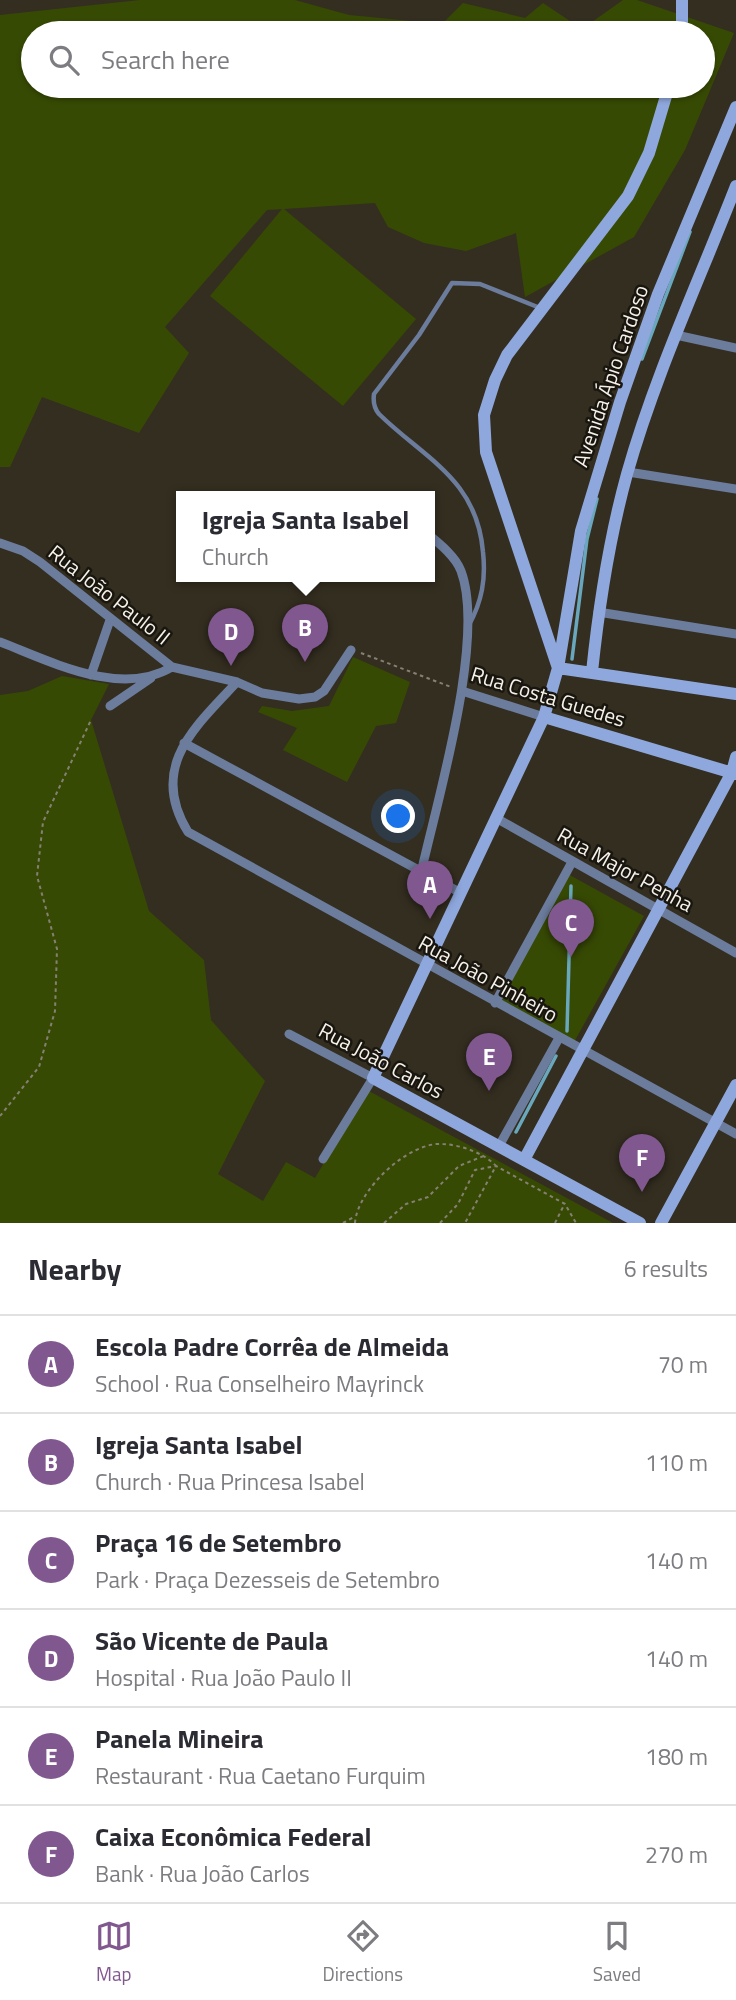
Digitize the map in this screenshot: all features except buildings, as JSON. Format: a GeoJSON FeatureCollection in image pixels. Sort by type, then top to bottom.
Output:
{"type":"FeatureCollection","features":[{"type":"Feature","properties":{"kind":"street"},"geometry":{"type":"LineString","coordinates":[[682,0],[682,21]]}},
{"type":"Feature","properties":{"kind":"street"},"geometry":{"type":"LineString","coordinates":[[665,98],[638,180],[508,355],[495,380],[484,415],[484,436],[489,464],[558,668],[736,694]]}},
{"type":"Feature","properties":{"kind":"street","name":"Avenida Ápio Cardoso"},"geometry":{"type":"LineString","coordinates":[[373,1078],[544,717],[558,668],[581,531],[620,402],[658,294],[736,107]]}},
{"type":"Feature","properties":{"kind":"street"},"geometry":{"type":"LineString","coordinates":[[592,672],[607,554],[628,472],[676,335],[736,186]]}},
{"type":"Feature","properties":{"kind":"street"},"geometry":{"type":"LineString","coordinates":[[676,335],[736,348]]}},
{"type":"Feature","properties":{"kind":"street"},"geometry":{"type":"LineString","coordinates":[[628,472],[736,489]]}},
{"type":"Feature","properties":{"kind":"street"},"geometry":{"type":"LineString","coordinates":[[421,873],[462,691],[467,629],[461,569],[435,540]]}},
{"type":"Feature","properties":{"kind":"street","name":"Rua João Paulo II"},"geometry":{"type":"LineString","coordinates":[[0,543],[23,551],[40,562],[172,667],[237,682],[281,697],[315,697],[324,691],[351,650]]}},
{"type":"Feature","properties":{"kind":"street"},"geometry":{"type":"LineString","coordinates":[[598,612],[736,634]]}},
{"type":"Feature","properties":{"kind":"street"},"geometry":{"type":"LineString","coordinates":[[91,675],[110,620]]}},
{"type":"Feature","properties":{"kind":"street"},"geometry":{"type":"LineString","coordinates":[[0,642],[91,675],[137,678],[155,675]]}},
{"type":"Feature","properties":{"kind":"street"},"geometry":{"type":"LineString","coordinates":[[110,706],[155,675],[172,667]]}},
{"type":"Feature","properties":{"kind":"street"},"geometry":{"type":"LineString","coordinates":[[237,682],[192,730],[184,743],[461,893]]}},
{"type":"Feature","properties":{"kind":"street","name":"Rua Costa Guedes"},"geometry":{"type":"LineString","coordinates":[[462,691],[734,773]]}},
{"type":"Feature","properties":{"kind":"street","name":"Rua João Pinheiro"},"geometry":{"type":"LineString","coordinates":[[184,743],[176,762],[174,789],[177,810],[188,832],[736,1134]]}},
{"type":"Feature","properties":{"kind":"street"},"geometry":{"type":"LineString","coordinates":[[524,1160],[734,773],[736,757]]}},
{"type":"Feature","properties":{"kind":"street","name":"Rua Major Penha"},"geometry":{"type":"LineString","coordinates":[[496,818],[736,953]]}},
{"type":"Feature","properties":{"kind":"street"},"geometry":{"type":"LineString","coordinates":[[495,1003],[572,862]]}},
{"type":"Feature","properties":{"kind":"street","name":"Rua João Carlos"},"geometry":{"type":"LineString","coordinates":[[289,1034],[640,1223]]}},
{"type":"Feature","properties":{"kind":"street"},"geometry":{"type":"LineString","coordinates":[[499,1146],[559,1038]]}},
{"type":"Feature","properties":{"kind":"street"},"geometry":{"type":"LineString","coordinates":[[323,1159],[373,1078]]}},
{"type":"Feature","properties":{"kind":"street"},"geometry":{"type":"LineString","coordinates":[[661,1223],[736,1085]]}},
{"type":"Feature","properties":{"kind":"lane"},"geometry":{"type":"LineString","coordinates":[[467,629],[480,602],[484,580],[482,533],[477,519],[447,473],[379,413],[374,394],[419,335],[452,283],[480,285],[541,309]]}},
{"type":"Feature","properties":{"kind":"path","name":"Rua Costa Guedes"},"geometry":{"type":"LineString","coordinates":[[351,650],[462,691]]}},
{"type":"Feature","properties":{"kind":"path"},"geometry":{"type":"LineString","coordinates":[[0,1116],[40,1067],[55,1011],[57,949],[37,876],[43,822],[91,720]]}},
{"type":"Feature","properties":{"kind":"path"},"geometry":{"type":"LineString","coordinates":[[355,1223],[364,1198],[381,1175],[411,1152],[441,1143],[486,1155],[496,1166],[565,1204],[576,1223]]}},
{"type":"Feature","properties":{"kind":"path"},"geometry":{"type":"LineString","coordinates":[[384,1223],[407,1204],[428,1197],[459,1166],[486,1155],[499,1146]]}},
{"type":"Feature","properties":{"kind":"path"},"geometry":{"type":"LineString","coordinates":[[440,1223],[458,1205],[475,1170],[496,1166]]}},
{"type":"Feature","properties":{"kind":"path"},"geometry":{"type":"LineString","coordinates":[[465,1223],[496,1166]]}},
{"type":"Feature","properties":{"kind":"path"},"geometry":{"type":"LineString","coordinates":[[555,1223],[565,1204]]}},
{"type":"Feature","properties":{"kind":"path"},"geometry":{"type":"LineString","coordinates":[[343,1223],[356,1217]]}},
{"type":"Feature","properties":{"kind":"green space"},"geometry":{"type":"Polygon","coordinates":[[[140,0],[295,0],[349,15],[411,21],[21,21],[21,98],[707,98],[685,150],[634,237],[525,297],[516,233],[466,251],[424,243],[388,227],[375,203],[284,209],[416,319],[343,406],[210,296],[282,209],[267,210],[165,327],[189,353],[139,433],[42,397],[10,467],[0,467],[0,15],[140,0]]]}},
{"type":"Feature","properties":{"kind":"green space"},"geometry":{"type":"Polygon","coordinates":[[[623,0],[637,0],[699,21],[593,21],[623,0]]]}},
{"type":"Feature","properties":{"kind":"green space"},"geometry":{"type":"Polygon","coordinates":[[[463,3],[525,18],[543,3],[570,21],[445,21],[463,3]]]}},
{"type":"Feature","properties":{"kind":"green space"},"geometry":{"type":"Polygon","coordinates":[[[715,27],[734,33],[715,78],[715,27]]]}},
{"type":"Feature","properties":{"kind":"green space"},"geometry":{"type":"Polygon","coordinates":[[[353,657],[410,682],[396,723],[376,726],[347,782],[283,750],[297,728],[258,712],[262,706],[292,711],[329,706],[353,657]]]}},
{"type":"Feature","properties":{"kind":"green space"},"geometry":{"type":"Polygon","coordinates":[[[62,676],[109,684],[91,720],[149,911],[204,960],[211,1020],[265,1081],[218,1174],[263,1201],[286,1162],[315,1178],[367,1090],[613,1223],[0,1223],[0,695],[28,691],[62,676]]]}},
{"type":"Feature","properties":{"kind":"green space"},"geometry":{"type":"Polygon","coordinates":[[[566,873],[644,916],[573,1044],[497,998],[566,873]]]}},
{"type":"Feature","properties":{"kind":"waterway"},"geometry":{"type":"LineString","coordinates":[[642,359],[690,232]]}},
{"type":"Feature","properties":{"kind":"waterway"},"geometry":{"type":"LineString","coordinates":[[572,659],[587,539],[597,499]]}},
{"type":"Feature","properties":{"kind":"waterway"},"geometry":{"type":"LineString","coordinates":[[567,1031],[571,886]]}},
{"type":"Feature","properties":{"kind":"waterway"},"geometry":{"type":"LineString","coordinates":[[516,1132],[556,1056]]}},
{"type":"Feature","properties":{"kind":"place","name":"Igreja Santa Isabel"},"geometry":{"type":"Point","coordinates":[305,662]}},
{"type":"Feature","properties":{"kind":"place","name":"São Vicente de Paula"},"geometry":{"type":"Point","coordinates":[231,666]}},
{"type":"Feature","properties":{"kind":"place","name":"Escola Padre Corrêa de Almeida"},"geometry":{"type":"Point","coordinates":[430,919]}},
{"type":"Feature","properties":{"kind":"place","name":"Praça 16 de Setembro"},"geometry":{"type":"Point","coordinates":[571,957]}},
{"type":"Feature","properties":{"kind":"place","name":"Panela Mineira"},"geometry":{"type":"Point","coordinates":[489,1091]}},
{"type":"Feature","properties":{"kind":"place","name":"Caixa Econômica Federal"},"geometry":{"type":"Point","coordinates":[642,1192]}}]}
